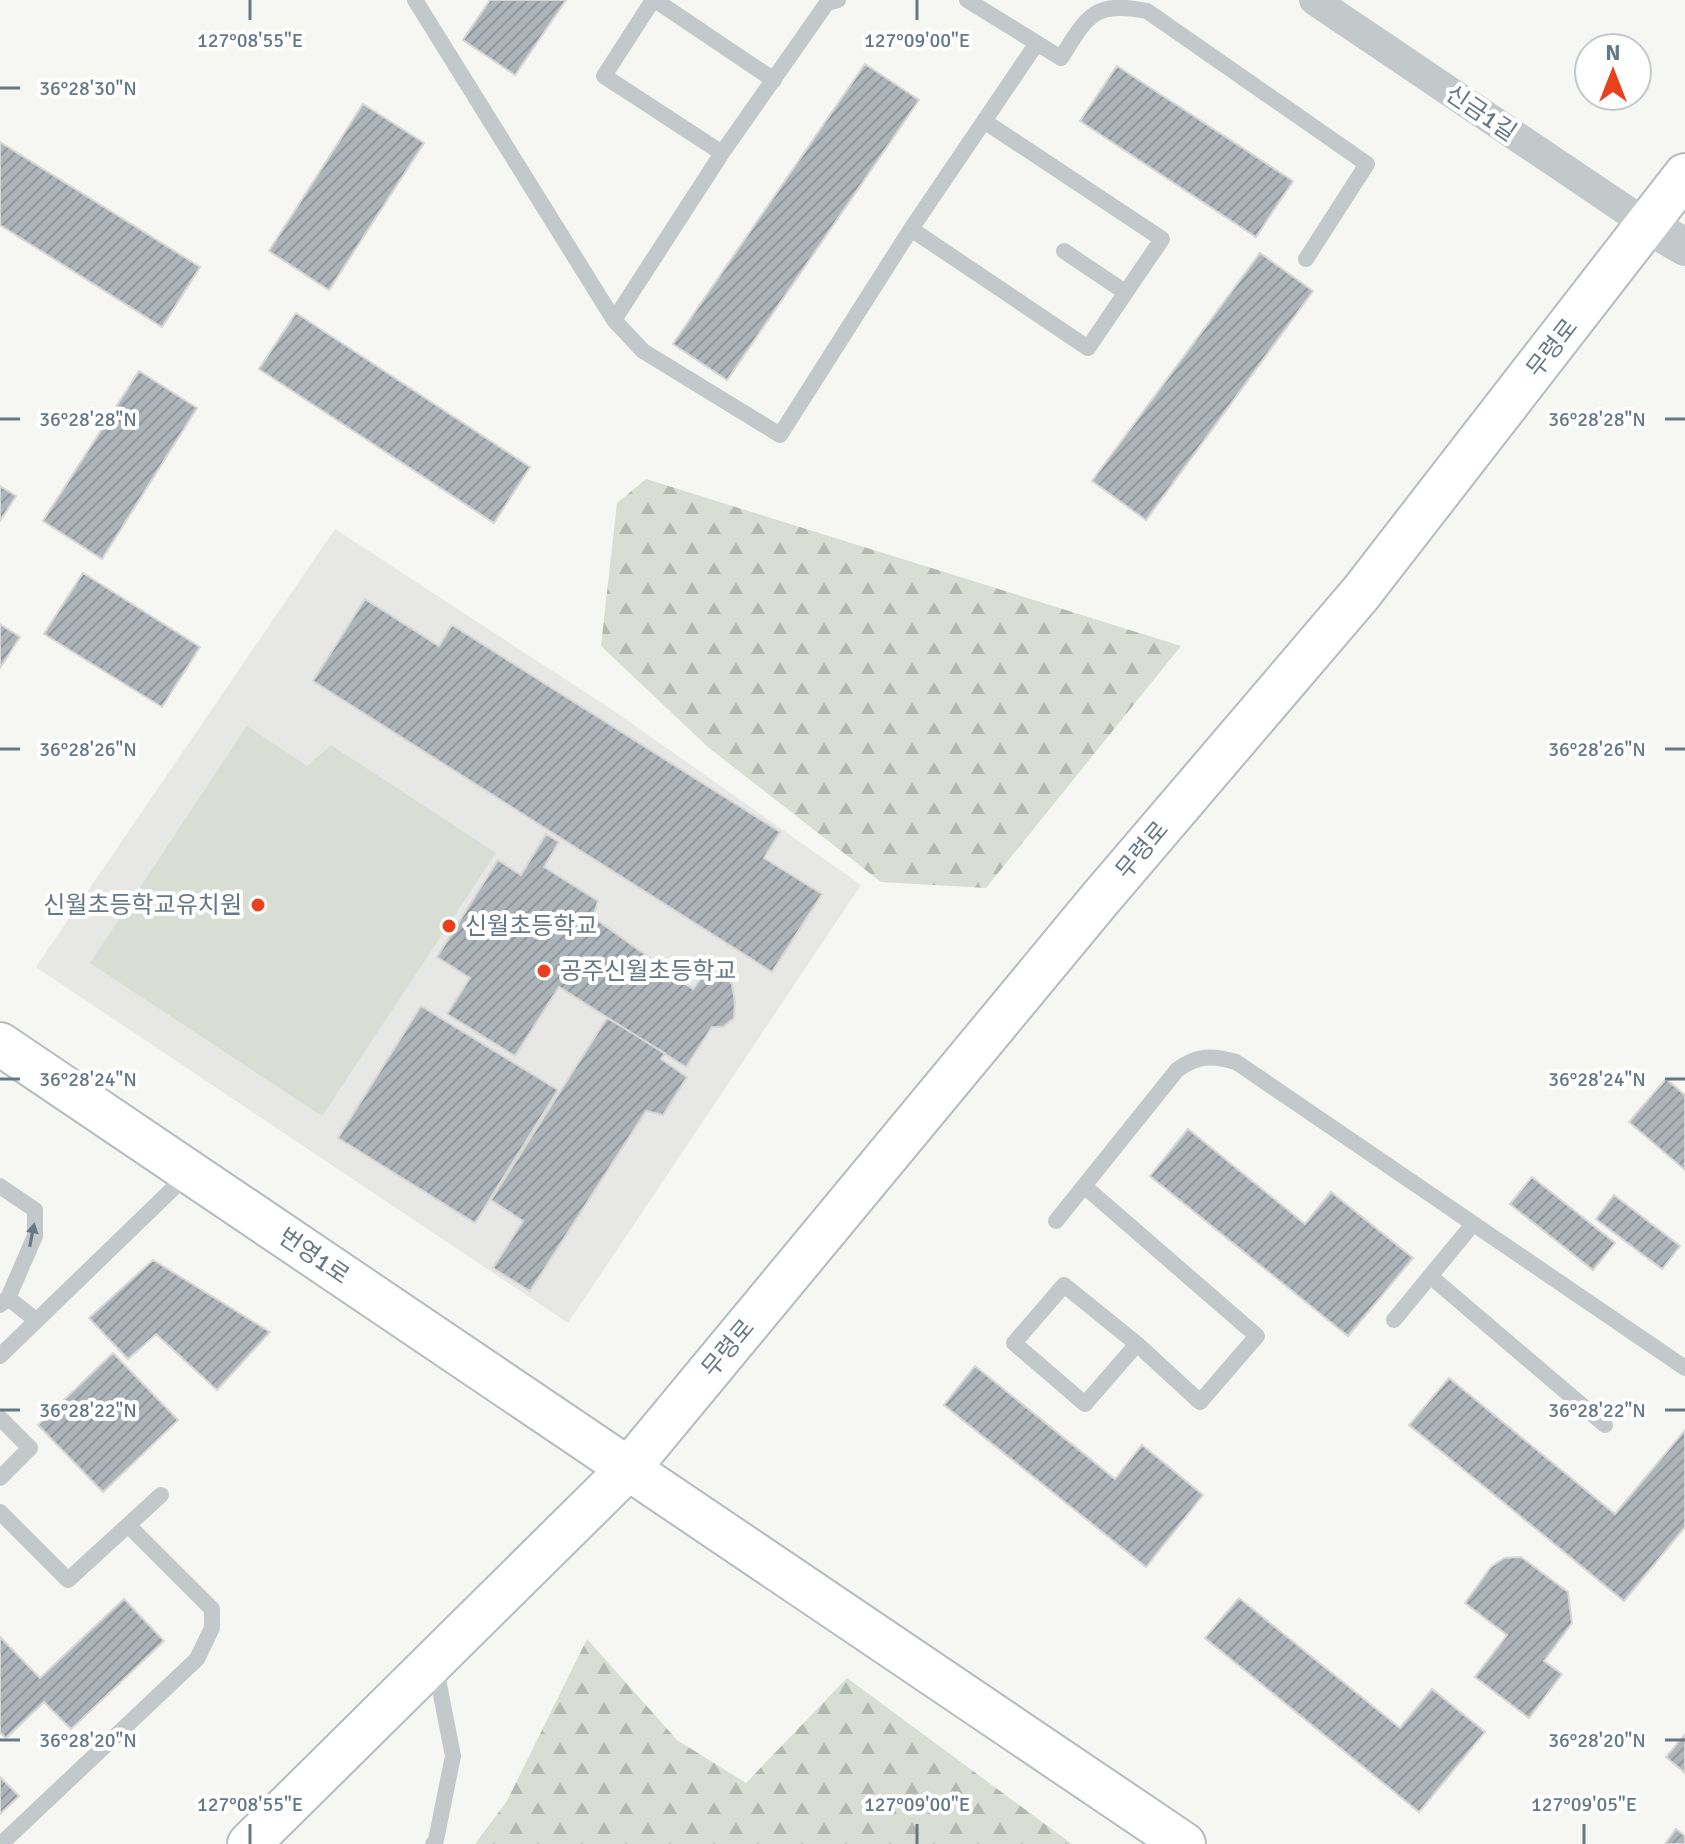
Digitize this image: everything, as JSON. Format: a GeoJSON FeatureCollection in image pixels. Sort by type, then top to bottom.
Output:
{"type":"FeatureCollection","features":[{"type":"Feature","properties":{"kind":"main road","name":"무령로"},"geometry":{"type":"LineString","coordinates":[[249,1844],[629,1468],[1100,899],[1361,593],[1685,175]]}},
{"type":"Feature","properties":{"kind":"main road","name":"번영1로"},"geometry":{"type":"LineString","coordinates":[[0,1044],[629,1468]]}},
{"type":"Feature","properties":{"kind":"main road"},"geometry":{"type":"LineString","coordinates":[[629,1468],[1184,1844]]}},
{"type":"Feature","properties":{"kind":"street","name":"신금1길"},"geometry":{"type":"LineString","coordinates":[[1314,0],[1648,225]]}},
{"type":"Feature","properties":{"kind":"street"},"geometry":{"type":"LineString","coordinates":[[1648,225],[1685,247]]}},
{"type":"Feature","properties":{"kind":"lane"},"geometry":{"type":"LineString","coordinates":[[415,0],[614,320],[643,351],[780,435],[911,229],[1037,43]]}},
{"type":"Feature","properties":{"kind":"lane"},"geometry":{"type":"LineString","coordinates":[[722,153],[604,76],[654,0],[774,80]]}},
{"type":"Feature","properties":{"kind":"lane"},"geometry":{"type":"LineString","coordinates":[[967,0],[1061,58],[1087,17],[1100,8],[1123,3],[1147,11],[1367,164],[1306,259]]}},
{"type":"Feature","properties":{"kind":"lane"},"geometry":{"type":"LineString","coordinates":[[614,320],[722,153],[830,1]]}},
{"type":"Feature","properties":{"kind":"lane"},"geometry":{"type":"LineString","coordinates":[[911,229],[1088,348],[1162,239],[984,121]]}},
{"type":"Feature","properties":{"kind":"lane"},"geometry":{"type":"LineString","coordinates":[[1064,251],[1125,292]]}},
{"type":"Feature","properties":{"kind":"lane"},"geometry":{"type":"LineString","coordinates":[[1056,1221],[1177,1070],[1189,1061],[1215,1056],[1236,1062],[1685,1368]]}},
{"type":"Feature","properties":{"kind":"lane"},"geometry":{"type":"LineString","coordinates":[[0,1356],[190,1172]]}},
{"type":"Feature","properties":{"kind":"lane"},"geometry":{"type":"LineString","coordinates":[[0,1186],[35,1210],[35,1236],[4,1302],[36,1320]]}},
{"type":"Feature","properties":{"kind":"lane"},"geometry":{"type":"LineString","coordinates":[[1084,1186],[1257,1336],[1200,1402],[1137,1344],[1064,1285],[1014,1343],[1085,1404],[1137,1344]]}},
{"type":"Feature","properties":{"kind":"lane"},"geometry":{"type":"LineString","coordinates":[[1394,1320],[1473,1224]]}},
{"type":"Feature","properties":{"kind":"lane"},"geometry":{"type":"LineString","coordinates":[[1430,1276],[1605,1425]]}},
{"type":"Feature","properties":{"kind":"lane"},"geometry":{"type":"LineString","coordinates":[[0,1418],[30,1448],[0,1478]]}},
{"type":"Feature","properties":{"kind":"lane"},"geometry":{"type":"LineString","coordinates":[[0,1512],[68,1580],[161,1495]]}},
{"type":"Feature","properties":{"kind":"lane"},"geometry":{"type":"LineString","coordinates":[[1,1844],[197,1659],[212,1628],[212,1609],[128,1525]]}},
{"type":"Feature","properties":{"kind":"lane"},"geometry":{"type":"LineString","coordinates":[[433,1844],[453,1756],[434,1659]]}},
{"type":"Feature","properties":{"kind":"shaded area","name":"신월초등학교"},"geometry":{"type":"Polygon","coordinates":[[[335,529],[617,713],[861,885],[568,1323],[36,967],[335,529]]]}},
{"type":"Feature","properties":{"kind":"green space"},"geometry":{"type":"Polygon","coordinates":[[[646,479],[1181,646],[986,888],[881,882],[709,748],[601,646],[617,503],[646,479]]]}},
{"type":"Feature","properties":{"kind":"green space"},"geometry":{"type":"Polygon","coordinates":[[[247,726],[307,766],[331,745],[496,853],[322,1116],[90,963],[247,726]]]}},
{"type":"Feature","properties":{"kind":"green space"},"geometry":{"type":"Polygon","coordinates":[[[587,1639],[677,1740],[746,1783],[847,1678],[1072,1844],[475,1844],[507,1801],[587,1639]]]}},
{"type":"Feature","properties":{"kind":"building"},"geometry":{"type":"Polygon","coordinates":[[[490,0],[566,0],[515,75],[463,40],[490,0]]]}},
{"type":"Feature","properties":{"kind":"building"},"geometry":{"type":"Polygon","coordinates":[[[865,64],[919,100],[727,380],[673,344],[865,64]]]}},
{"type":"Feature","properties":{"kind":"building"},"geometry":{"type":"Polygon","coordinates":[[[1117,66],[1293,181],[1256,237],[1080,121],[1117,66]]]}},
{"type":"Feature","properties":{"kind":"building"},"geometry":{"type":"Polygon","coordinates":[[[363,104],[424,143],[329,290],[269,251],[363,104]]]}},
{"type":"Feature","properties":{"kind":"building"},"geometry":{"type":"Polygon","coordinates":[[[0,142],[200,267],[162,327],[0,225],[0,142]]]}},
{"type":"Feature","properties":{"kind":"building"},"geometry":{"type":"Polygon","coordinates":[[[1260,253],[1313,291],[1146,520],[1092,481],[1260,253]]]}},
{"type":"Feature","properties":{"kind":"building"},"geometry":{"type":"Polygon","coordinates":[[[296,313],[530,467],[494,523],[259,369],[296,313]]]}},
{"type":"Feature","properties":{"kind":"building"},"geometry":{"type":"Polygon","coordinates":[[[139,371],[197,408],[102,559],[43,521],[139,371]]]}},
{"type":"Feature","properties":{"kind":"building"},"geometry":{"type":"Polygon","coordinates":[[[0,486],[16,496],[0,521],[0,486]]]}},
{"type":"Feature","properties":{"kind":"building"},"geometry":{"type":"Polygon","coordinates":[[[83,573],[200,647],[162,707],[44,634],[83,573]]]}},
{"type":"Feature","properties":{"kind":"building"},"geometry":{"type":"Polygon","coordinates":[[[365,599],[439,646],[452,625],[780,832],[764,858],[822,894],[772,972],[313,681],[365,599]]]}},
{"type":"Feature","properties":{"kind":"building"},"geometry":{"type":"Polygon","coordinates":[[[0,624],[20,637],[0,668],[0,624]]]}},
{"type":"Feature","properties":{"kind":"building"},"geometry":{"type":"Polygon","coordinates":[[[546,834],[559,842],[544,867],[598,901],[593,917],[693,989],[705,973],[720,971],[732,984],[734,1018],[723,1027],[712,1027],[686,1067],[559,987],[515,1056],[447,1014],[470,978],[437,957],[498,860],[521,875],[546,834]]]}},
{"type":"Feature","properties":{"kind":"building"},"geometry":{"type":"Polygon","coordinates":[[[421,1006],[558,1090],[475,1223],[338,1138],[421,1006]]]}},
{"type":"Feature","properties":{"kind":"building"},"geometry":{"type":"Polygon","coordinates":[[[607,1018],[665,1053],[661,1059],[687,1077],[663,1115],[646,1111],[530,1291],[493,1268],[523,1221],[491,1200],[607,1018]]]}},
{"type":"Feature","properties":{"kind":"building"},"geometry":{"type":"Polygon","coordinates":[[[1666,1079],[1685,1095],[1685,1170],[1629,1122],[1666,1079]]]}},
{"type":"Feature","properties":{"kind":"building"},"geometry":{"type":"Polygon","coordinates":[[[1188,1129],[1305,1224],[1331,1192],[1413,1258],[1348,1336],[1150,1176],[1188,1129]]]}},
{"type":"Feature","properties":{"kind":"building"},"geometry":{"type":"Polygon","coordinates":[[[1532,1177],[1615,1243],[1593,1270],[1510,1204],[1532,1177]]]}},
{"type":"Feature","properties":{"kind":"building"},"geometry":{"type":"Polygon","coordinates":[[[1614,1195],[1680,1246],[1662,1269],[1596,1219],[1614,1195]]]}},
{"type":"Feature","properties":{"kind":"building"},"geometry":{"type":"Polygon","coordinates":[[[153,1260],[270,1332],[217,1390],[156,1334],[128,1359],[89,1318],[153,1260]]]}},
{"type":"Feature","properties":{"kind":"building"},"geometry":{"type":"Polygon","coordinates":[[[113,1353],[178,1420],[103,1492],[38,1425],[113,1353]]]}},
{"type":"Feature","properties":{"kind":"building"},"geometry":{"type":"Polygon","coordinates":[[[975,1366],[1115,1479],[1142,1445],[1203,1495],[1146,1567],[944,1405],[975,1366]]]}},
{"type":"Feature","properties":{"kind":"building"},"geometry":{"type":"Polygon","coordinates":[[[1449,1378],[1615,1514],[1685,1430],[1685,1527],[1624,1601],[1409,1425],[1449,1378]]]}},
{"type":"Feature","properties":{"kind":"building"},"geometry":{"type":"Polygon","coordinates":[[[1521,1557],[1568,1592],[1572,1623],[1544,1661],[1562,1674],[1529,1718],[1475,1677],[1507,1635],[1465,1603],[1491,1567],[1504,1558],[1521,1557]]]}},
{"type":"Feature","properties":{"kind":"building"},"geometry":{"type":"Polygon","coordinates":[[[1239,1598],[1400,1728],[1432,1689],[1485,1732],[1419,1812],[1205,1638],[1239,1598]]]}},
{"type":"Feature","properties":{"kind":"building"},"geometry":{"type":"Polygon","coordinates":[[[124,1599],[164,1641],[71,1729],[44,1702],[6,1738],[0,1732],[0,1637],[40,1678],[124,1599]]]}},
{"type":"Feature","properties":{"kind":"building"},"geometry":{"type":"Polygon","coordinates":[[[1685,1734],[1685,1773],[1666,1757],[1685,1734]]]}},
{"type":"Feature","properties":{"kind":"building"},"geometry":{"type":"Polygon","coordinates":[[[0,1777],[19,1796],[0,1814],[0,1777]]]}},
{"type":"Feature","properties":{"kind":"building"},"geometry":{"type":"Polygon","coordinates":[[[1676,1829],[1685,1836],[1685,1844],[1665,1844],[1676,1829]]]}},
{"type":"Feature","properties":{"kind":"place","name":"신월초등학교유치원"},"geometry":{"type":"Point","coordinates":[258,905]}},
{"type":"Feature","properties":{"kind":"place","name":"신월초등학교"},"geometry":{"type":"Point","coordinates":[449,926]}},
{"type":"Feature","properties":{"kind":"place","name":"공주신월초등학교"},"geometry":{"type":"Point","coordinates":[544,971]}}]}
